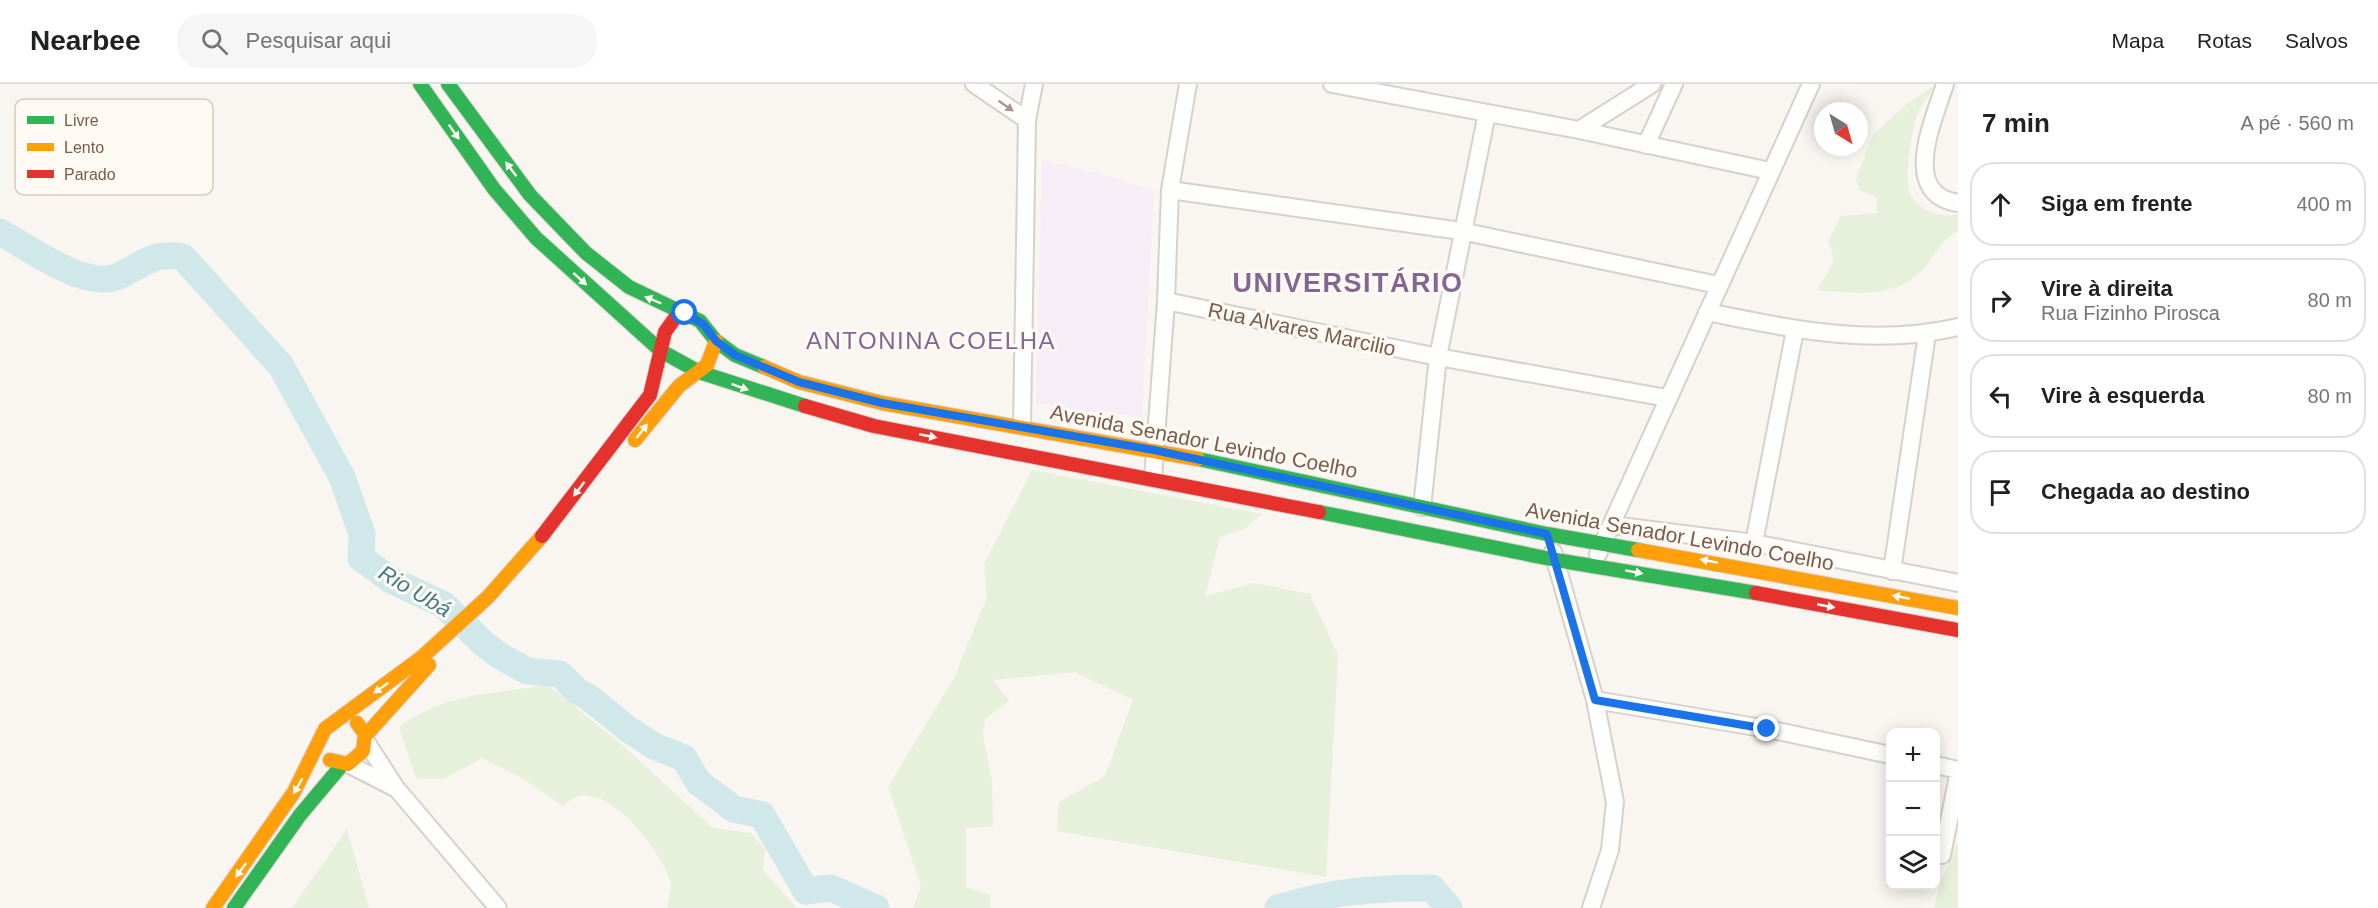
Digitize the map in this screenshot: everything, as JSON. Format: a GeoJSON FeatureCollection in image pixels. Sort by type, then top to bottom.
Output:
{"type":"FeatureCollection","features":[{"type":"Feature","properties":{"kind":"street"},"geometry":{"type":"LineString","coordinates":[[420,84],[494,189],[536,238],[662,351],[699,372],[800,407],[874,426],[1153,478],[1556,560],[1958,630]]}},
{"type":"Feature","properties":{"kind":"street","name":"Avenida Senador Levindo Coelho"},"geometry":{"type":"LineString","coordinates":[[448,84],[530,195],[586,253],[629,287],[685,313],[704,325],[716,341],[735,355],[799,382],[882,403],[1154,450],[1547,534],[1958,608]]}},
{"type":"Feature","properties":{"kind":"street"},"geometry":{"type":"LineString","coordinates":[[1022,426],[1027,120],[1034,84]]}},
{"type":"Feature","properties":{"kind":"street"},"geometry":{"type":"LineString","coordinates":[[1153,478],[1166,301],[1170,190],[1188,84]]}},
{"type":"Feature","properties":{"kind":"street"},"geometry":{"type":"LineString","coordinates":[[1332,84],[1579,130],[1770,171]]}},
{"type":"Feature","properties":{"kind":"street"},"geometry":{"type":"LineString","coordinates":[[1579,130],[1652,84]]}},
{"type":"Feature","properties":{"kind":"street"},"geometry":{"type":"LineString","coordinates":[[1646,145],[1674,84]]}},
{"type":"Feature","properties":{"kind":"street"},"geometry":{"type":"LineString","coordinates":[[1592,565],[1604,543],[1667,398],[1811,84]]}},
{"type":"Feature","properties":{"kind":"street"},"geometry":{"type":"LineString","coordinates":[[1945,84],[1928,138],[1923,169],[1931,189],[1943,200],[1958,203]]}},
{"type":"Feature","properties":{"kind":"street"},"geometry":{"type":"LineString","coordinates":[[983,86],[1027,120]]}},
{"type":"Feature","properties":{"kind":"street"},"geometry":{"type":"LineString","coordinates":[[1422,507],[1438,357],[1461,231],[1487,113]]}},
{"type":"Feature","properties":{"kind":"street"},"geometry":{"type":"LineString","coordinates":[[1170,190],[1461,231],[1718,285]]}},
{"type":"Feature","properties":{"kind":"street","name":"Rua Alvares Marcilio"},"geometry":{"type":"LineString","coordinates":[[1166,301],[1438,357],[1667,398]]}},
{"type":"Feature","properties":{"kind":"street"},"geometry":{"type":"LineString","coordinates":[[1707,312],[1795,330],[1884,338],[1927,334],[1958,327]]}},
{"type":"Feature","properties":{"kind":"street"},"geometry":{"type":"LineString","coordinates":[[492,600],[650,395],[669,325],[675,318],[685,313]]}},
{"type":"Feature","properties":{"kind":"street"},"geometry":{"type":"LineString","coordinates":[[1754,543],[1795,330]]}},
{"type":"Feature","properties":{"kind":"street"},"geometry":{"type":"LineString","coordinates":[[1892,571],[1927,334]]}},
{"type":"Feature","properties":{"kind":"street"},"geometry":{"type":"LineString","coordinates":[[624,454],[679,386],[711,361],[716,341]]}},
{"type":"Feature","properties":{"kind":"street"},"geometry":{"type":"LineString","coordinates":[[213,908],[294,792],[325,729],[442,645],[569,525]]}},
{"type":"Feature","properties":{"kind":"street"},"geometry":{"type":"LineString","coordinates":[[1612,525],[1754,543],[1958,583]]}},
{"type":"Feature","properties":{"kind":"street"},"geometry":{"type":"LineString","coordinates":[[1547,534],[1595,700],[1615,802],[1610,850],[1591,908]]}},
{"type":"Feature","properties":{"kind":"street"},"geometry":{"type":"LineString","coordinates":[[234,908],[300,815],[345,764],[361,757],[366,739],[442,645]]}},
{"type":"Feature","properties":{"kind":"street"},"geometry":{"type":"LineString","coordinates":[[1595,700],[1767,729],[1886,754]]}},
{"type":"Feature","properties":{"kind":"street"},"geometry":{"type":"LineString","coordinates":[[341,719],[352,720],[361,726],[366,739],[396,788],[498,908]]}},
{"type":"Feature","properties":{"kind":"street"},"geometry":{"type":"LineString","coordinates":[[321,738],[326,756],[396,788]]}},
{"type":"Feature","properties":{"kind":"street"},"geometry":{"type":"LineString","coordinates":[[1940,766],[1958,770]]}},
{"type":"Feature","properties":{"kind":"street"},"geometry":{"type":"LineString","coordinates":[[1942,855],[1958,776]]}},
{"type":"Feature","properties":{"kind":"shaded area"},"geometry":{"type":"Polygon","coordinates":[[[1042,160],[1111,177],[1154,191],[1142,418],[1036,403],[1042,160]]]}},
{"type":"Feature","properties":{"kind":"green space"},"geometry":{"type":"Polygon","coordinates":[[[1935,86],[1919,110],[1914,127],[1909,161],[1909,189],[1916,202],[1929,211],[1943,215],[1958,214],[1958,231],[1945,240],[1929,262],[1906,283],[1893,288],[1864,293],[1817,290],[1831,267],[1833,256],[1828,242],[1841,216],[1877,213],[1877,198],[1860,190],[1856,179],[1865,156],[1868,156],[1868,147],[1872,136],[1905,105],[1935,86]]]}},
{"type":"Feature","properties":{"kind":"green space"},"geometry":{"type":"Polygon","coordinates":[[[1032,470],[1262,514],[1244,529],[1220,537],[1205,596],[1255,583],[1310,594],[1338,656],[1326,877],[1057,831],[1059,802],[1105,776],[1133,700],[1075,672],[993,680],[1009,701],[985,719],[983,736],[992,780],[993,826],[966,828],[966,887],[990,895],[990,908],[913,908],[921,887],[888,787],[954,678],[987,597],[984,564],[1032,470]]]}},
{"type":"Feature","properties":{"kind":"green space"},"geometry":{"type":"Polygon","coordinates":[[[548,685],[620,743],[713,828],[751,833],[765,849],[763,870],[797,908],[667,908],[671,883],[664,867],[646,838],[634,824],[607,802],[593,796],[579,796],[563,806],[522,778],[482,758],[444,779],[416,778],[399,727],[435,707],[452,701],[470,696],[548,685]]]}},
{"type":"Feature","properties":{"kind":"green space"},"geometry":{"type":"Polygon","coordinates":[[[347,829],[369,908],[292,908],[347,829]]]}},
{"type":"Feature","properties":{"kind":"green space"},"geometry":{"type":"Polygon","coordinates":[[[1958,841],[1958,908],[1934,908],[1940,884],[1958,841]]]}},
{"type":"Feature","properties":{"kind":"waterway","name":"Rio Ubá"},"geometry":{"type":"LineString","coordinates":[[0,232],[58,266],[91,278],[106,279],[119,276],[156,257],[183,257],[281,366],[342,477],[362,534],[361,558],[391,580],[444,605],[485,645],[502,657],[527,671],[560,674],[578,692],[587,696],[628,729],[654,746],[684,758],[698,782],[734,809],[762,815],[806,891],[831,888],[876,908]]}},
{"type":"Feature","properties":{"kind":"waterway","name":"Rio Ubá"},"geometry":{"type":"LineString","coordinates":[[1278,908],[1354,892],[1432,888],[1449,908]]}},
{"type":"Feature","properties":{"kind":"traffic: fast"},"geometry":{"type":"LineString","coordinates":[[420,84],[494,189],[536,238],[661,351],[699,372],[805,406]]}},
{"type":"Feature","properties":{"kind":"traffic: fast"},"geometry":{"type":"LineString","coordinates":[[448,84],[530,195],[586,253],[629,287],[700,321],[716,341],[735,355],[764,367]]}},
{"type":"Feature","properties":{"kind":"traffic: fast"},"geometry":{"type":"LineString","coordinates":[[1198,459],[1547,534],[1638,550]]}},
{"type":"Feature","properties":{"kind":"traffic: fast"},"geometry":{"type":"LineString","coordinates":[[1319,512],[1556,560],[1756,593]]}},
{"type":"Feature","properties":{"kind":"traffic: fast"},"geometry":{"type":"LineString","coordinates":[[234,908],[300,815],[342,765]]}},
{"type":"Feature","properties":{"kind":"traffic: slow"},"geometry":{"type":"LineString","coordinates":[[635,440],[679,386],[707,365],[716,341]]}},
{"type":"Feature","properties":{"kind":"traffic: slow"},"geometry":{"type":"LineString","coordinates":[[764,367],[799,382],[882,403],[1198,459]]}},
{"type":"Feature","properties":{"kind":"traffic: slow"},"geometry":{"type":"LineString","coordinates":[[213,908],[294,792],[325,729],[421,658],[488,597],[542,536]]}},
{"type":"Feature","properties":{"kind":"traffic: slow"},"geometry":{"type":"LineString","coordinates":[[1638,550],[1958,608]]}},
{"type":"Feature","properties":{"kind":"traffic: slow"},"geometry":{"type":"LineString","coordinates":[[366,735],[429,665]]}},
{"type":"Feature","properties":{"kind":"traffic: slow"},"geometry":{"type":"LineString","coordinates":[[330,760],[348,764],[363,751],[365,734],[357,723]]}},
{"type":"Feature","properties":{"kind":"traffic: jam"},"geometry":{"type":"LineString","coordinates":[[542,536],[650,395],[665,332],[675,318],[685,313]]}},
{"type":"Feature","properties":{"kind":"traffic: jam"},"geometry":{"type":"LineString","coordinates":[[805,406],[874,426],[1319,512]]}},
{"type":"Feature","properties":{"kind":"traffic: jam"},"geometry":{"type":"LineString","coordinates":[[1756,593],[1958,630]]}},
{"type":"Feature","properties":{"kind":"district","name":"UNIVERSITÁRIO"},"geometry":{"type":"Point","coordinates":[1348,283]}},
{"type":"Feature","properties":{"kind":"district","name":"ANTONINA COELHA"},"geometry":{"type":"Point","coordinates":[931,340]}},
{"type":"Feature","properties":{"kind":"route"},"geometry":{"type":"LineString","coordinates":[[685,313],[700,321],[716,341],[735,355],[799,382],[882,403],[1154,450],[1547,534],[1595,700],[1767,729]]}}]}
